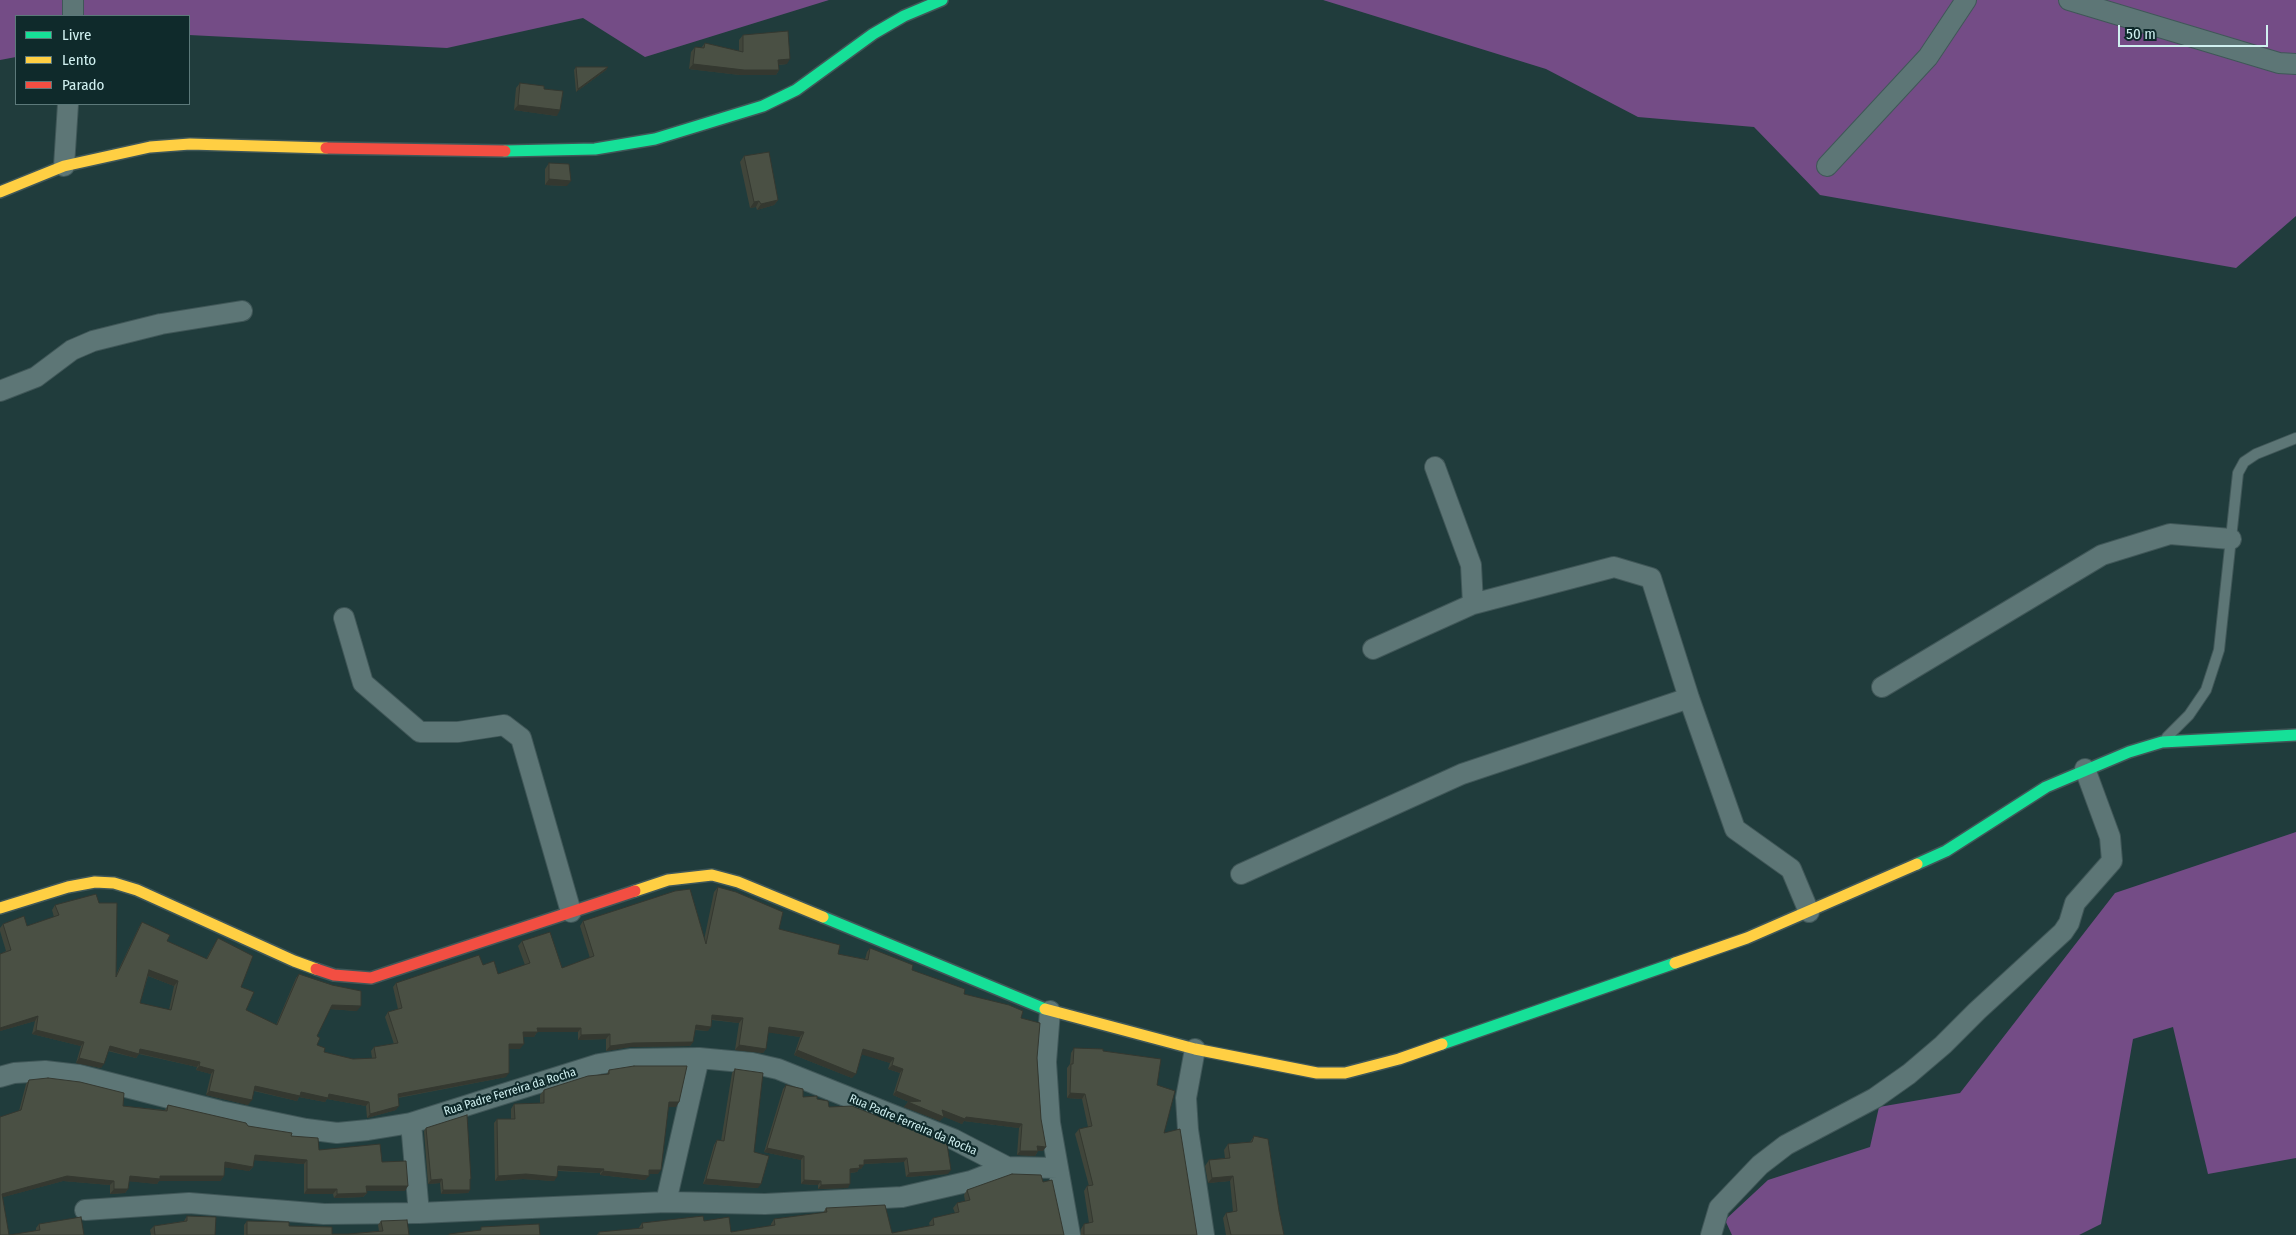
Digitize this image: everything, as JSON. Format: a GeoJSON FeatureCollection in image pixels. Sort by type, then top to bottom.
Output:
{"type":"FeatureCollection","features":[{"type":"Feature","properties":{"kind":"street"},"geometry":{"type":"LineString","coordinates":[[72,15],[74,0]]}},
{"type":"Feature","properties":{"kind":"street"},"geometry":{"type":"LineString","coordinates":[[0,192],[64,166],[102,156],[150,147],[190,144],[410,151],[529,151],[595,149],[655,139],[763,106],[796,90],[873,34],[904,16],[942,0]]}},
{"type":"Feature","properties":{"kind":"street"},"geometry":{"type":"LineString","coordinates":[[1827,166],[1928,57],[1966,0]]}},
{"type":"Feature","properties":{"kind":"street"},"geometry":{"type":"LineString","coordinates":[[2069,0],[2279,63],[2296,64]]}},
{"type":"Feature","properties":{"kind":"street"},"geometry":{"type":"LineString","coordinates":[[64,166],[68,105]]}},
{"type":"Feature","properties":{"kind":"street"},"geometry":{"type":"LineString","coordinates":[[0,391],[36,378],[72,350],[93,341],[161,324],[242,311]]}},
{"type":"Feature","properties":{"kind":"street"},"geometry":{"type":"LineString","coordinates":[[1435,467],[1471,564],[1473,604]]}},
{"type":"Feature","properties":{"kind":"street"},"geometry":{"type":"LineString","coordinates":[[1882,687],[2102,555],[2170,534],[2230,539]]}},
{"type":"Feature","properties":{"kind":"street"},"geometry":{"type":"LineString","coordinates":[[1373,649],[1473,604],[1614,567],[1651,578],[1689,698],[1735,829],[1791,869],[1809,912]]}},
{"type":"Feature","properties":{"kind":"street"},"geometry":{"type":"LineString","coordinates":[[344,618],[362,683],[420,732],[458,732],[504,726],[521,738],[571,912]]}},
{"type":"Feature","properties":{"kind":"street"},"geometry":{"type":"LineString","coordinates":[[1241,874],[1462,774],[1689,698]]}},
{"type":"Feature","properties":{"kind":"street"},"geometry":{"type":"LineString","coordinates":[[0,908],[68,887],[95,882],[114,883],[137,890],[294,961],[334,975],[352,978],[371,978],[668,880],[712,876],[738,882],[1050,1010],[1195,1049],[1317,1073],[1345,1073],[1372,1068],[1747,938],[1946,851],[2046,787],[2085,768],[2129,752],[2162,742],[2296,735]]}},
{"type":"Feature","properties":{"kind":"street"},"geometry":{"type":"LineString","coordinates":[[1711,1235],[1719,1208],[1760,1165],[1786,1145],[1875,1098],[1909,1074],[1943,1045],[2063,932],[2069,924],[2075,903],[2108,868],[2113,854],[2110,837],[2085,768]]}},
{"type":"Feature","properties":{"kind":"street"},"geometry":{"type":"LineString","coordinates":[[1050,1010],[1046,1062],[1050,1124],[1070,1235]]}},
{"type":"Feature","properties":{"kind":"street"},"geometry":{"type":"LineString","coordinates":[[1195,1049],[1186,1098],[1188,1130],[1204,1235]]}},
{"type":"Feature","properties":{"kind":"street"},"geometry":{"type":"LineString","coordinates":[[666,1202],[699,1058]]}},
{"type":"Feature","properties":{"kind":"street","name":"Rua Padre Ferreira da Rocha"},"geometry":{"type":"LineString","coordinates":[[0,1077],[14,1073],[45,1071],[79,1075],[220,1111],[306,1129],[337,1133],[411,1123],[599,1064],[630,1059],[699,1058],[752,1063],[778,1069],[953,1139],[1007,1167]]}},
{"type":"Feature","properties":{"kind":"street"},"geometry":{"type":"LineString","coordinates":[[411,1123],[419,1213]]}},
{"type":"Feature","properties":{"kind":"street","name":"Rua Padre Ferreira da Rocha"},"geometry":{"type":"LineString","coordinates":[[84,1210],[189,1203],[324,1214],[419,1213],[666,1202],[765,1204],[902,1197],[971,1181],[1007,1167],[1058,1168]]}},
{"type":"Feature","properties":{"kind":"lane"},"geometry":{"type":"LineString","coordinates":[[2162,742],[2189,714],[2206,690],[2219,650],[2238,472],[2244,462],[2296,438]]}},
{"type":"Feature","properties":{"kind":"shaded area"},"geometry":{"type":"Polygon","coordinates":[[[0,0],[829,0],[645,57],[583,18],[447,48],[190,35],[190,15],[15,15],[15,57],[0,60],[0,0]]]}},
{"type":"Feature","properties":{"kind":"shaded area"},"geometry":{"type":"Polygon","coordinates":[[[1323,0],[2296,0],[2296,216],[2236,268],[1820,195],[1754,127],[1638,117],[1546,69],[1323,0]]]}},
{"type":"Feature","properties":{"kind":"shaded area"},"geometry":{"type":"Polygon","coordinates":[[[2296,832],[2296,1158],[2208,1174],[2173,1027],[2133,1039],[2101,1224],[2079,1235],[1732,1235],[1725,1220],[1768,1180],[1870,1147],[1879,1107],[1960,1093],[2115,893],[2296,832]]]}},
{"type":"Feature","properties":{"kind":"building"},"geometry":{"type":"Polygon","coordinates":[[[788,31],[790,59],[778,60],[779,70],[744,70],[693,64],[695,47],[704,48],[705,43],[743,52],[743,35],[788,31]]]}},
{"type":"Feature","properties":{"kind":"building"},"geometry":{"type":"Polygon","coordinates":[[[576,67],[608,67],[578,89],[576,67]]]}},
{"type":"Feature","properties":{"kind":"building"},"geometry":{"type":"Polygon","coordinates":[[[520,83],[544,86],[544,89],[563,91],[560,110],[518,105],[520,83]]]}},
{"type":"Feature","properties":{"kind":"building"},"geometry":{"type":"Polygon","coordinates":[[[769,152],[778,200],[761,204],[759,201],[754,202],[744,156],[769,152]]]}},
{"type":"Feature","properties":{"kind":"building"},"geometry":{"type":"Polygon","coordinates":[[[549,163],[569,164],[571,181],[549,179],[549,163]]]}},
{"type":"Feature","properties":{"kind":"building"},"geometry":{"type":"Polygon","coordinates":[[[718,887],[736,892],[783,912],[779,929],[840,945],[838,954],[868,960],[870,948],[913,965],[912,970],[965,989],[964,994],[1009,1005],[1023,1011],[1021,1018],[1040,1023],[1037,1058],[1041,1119],[1046,1147],[1037,1146],[1038,1151],[1020,1151],[1022,1124],[966,1117],[965,1119],[942,1110],[944,1117],[908,1102],[921,1101],[896,1091],[903,1069],[892,1065],[894,1058],[863,1049],[856,1074],[797,1050],[804,1032],[769,1027],[766,1049],[739,1045],[743,1018],[712,1015],[711,1027],[696,1025],[693,1042],[633,1043],[610,1046],[610,1034],[581,1035],[581,1028],[537,1028],[538,1032],[523,1032],[524,1044],[509,1044],[509,1073],[398,1094],[399,1106],[370,1114],[369,1102],[329,1094],[328,1098],[301,1092],[300,1096],[255,1086],[252,1100],[209,1091],[214,1070],[199,1066],[200,1062],[140,1049],[139,1054],[110,1046],[104,1064],[79,1058],[84,1042],[36,1030],[38,1016],[0,1028],[0,954],[11,950],[3,924],[24,916],[27,926],[59,915],[55,905],[96,894],[99,903],[117,903],[116,977],[142,922],[170,935],[167,941],[207,959],[218,938],[253,956],[241,987],[254,992],[246,1010],[277,1025],[299,974],[332,985],[361,991],[361,1006],[332,1005],[317,1036],[320,1038],[317,1045],[325,1048],[324,1052],[353,1059],[376,1058],[374,1047],[398,1043],[388,1012],[402,1008],[396,983],[479,955],[483,965],[494,961],[498,974],[530,963],[522,941],[550,932],[562,968],[594,956],[583,921],[675,891],[690,889],[706,944],[718,887]],[[149,970],[140,1003],[171,1010],[178,981],[149,970]]]}},
{"type":"Feature","properties":{"kind":"building"},"geometry":{"type":"Polygon","coordinates":[[[1074,1048],[1103,1049],[1103,1051],[1161,1059],[1157,1085],[1175,1091],[1164,1133],[1180,1129],[1197,1235],[1084,1235],[1084,1224],[1093,1222],[1087,1186],[1093,1185],[1079,1129],[1092,1126],[1085,1094],[1070,1093],[1071,1064],[1073,1064],[1074,1048]]]}},
{"type":"Feature","properties":{"kind":"building"},"geometry":{"type":"Polygon","coordinates":[[[634,1066],[687,1066],[679,1102],[669,1102],[661,1170],[649,1170],[649,1176],[603,1171],[604,1169],[558,1166],[557,1177],[526,1174],[498,1176],[497,1119],[515,1119],[514,1104],[544,1103],[544,1090],[588,1076],[609,1074],[609,1070],[634,1066]]]}},
{"type":"Feature","properties":{"kind":"building"},"geometry":{"type":"Polygon","coordinates":[[[735,1069],[763,1073],[754,1152],[769,1156],[761,1184],[706,1179],[717,1140],[724,1141],[735,1069]]]}},
{"type":"Feature","properties":{"kind":"building"},"geometry":{"type":"Polygon","coordinates":[[[48,1078],[80,1082],[124,1093],[123,1106],[167,1111],[168,1105],[246,1123],[248,1126],[292,1133],[291,1136],[318,1138],[319,1150],[380,1144],[382,1162],[406,1161],[408,1186],[366,1186],[367,1193],[337,1194],[337,1189],[307,1189],[307,1160],[255,1155],[253,1167],[225,1162],[224,1176],[160,1176],[160,1179],[130,1176],[128,1189],[114,1189],[114,1181],[67,1176],[2,1194],[9,1235],[0,1235],[0,1117],[21,1110],[29,1080],[48,1078]]]}},
{"type":"Feature","properties":{"kind":"building"},"geometry":{"type":"Polygon","coordinates":[[[786,1085],[803,1089],[803,1097],[817,1096],[817,1099],[828,1101],[829,1107],[852,1106],[947,1144],[951,1170],[909,1173],[907,1158],[864,1160],[864,1165],[859,1165],[860,1168],[850,1169],[850,1184],[821,1185],[821,1181],[804,1180],[804,1156],[767,1148],[786,1085]]]}},
{"type":"Feature","properties":{"kind":"building"},"geometry":{"type":"Polygon","coordinates":[[[467,1115],[470,1190],[443,1190],[442,1179],[431,1180],[426,1128],[467,1115]]]}},
{"type":"Feature","properties":{"kind":"building"},"geometry":{"type":"Polygon","coordinates":[[[1254,1136],[1268,1139],[1284,1235],[1231,1235],[1226,1213],[1237,1211],[1233,1176],[1212,1178],[1209,1160],[1230,1158],[1228,1144],[1252,1142],[1254,1136]]]}},
{"type":"Feature","properties":{"kind":"building"},"geometry":{"type":"Polygon","coordinates":[[[1012,1174],[1041,1175],[1043,1182],[1052,1180],[1064,1235],[599,1235],[599,1232],[643,1228],[642,1223],[703,1216],[704,1221],[729,1217],[731,1232],[775,1225],[774,1219],[827,1212],[826,1208],[885,1205],[892,1233],[934,1225],[933,1218],[959,1212],[957,1203],[970,1200],[967,1190],[1012,1174]]]}},
{"type":"Feature","properties":{"kind":"building"},"geometry":{"type":"Polygon","coordinates":[[[187,1216],[216,1217],[215,1235],[155,1235],[154,1226],[187,1221],[187,1216]]]}},
{"type":"Feature","properties":{"kind":"building"},"geometry":{"type":"Polygon","coordinates":[[[81,1217],[84,1235],[9,1235],[40,1230],[39,1224],[81,1217]]]}},
{"type":"Feature","properties":{"kind":"building"},"geometry":{"type":"Polygon","coordinates":[[[407,1220],[409,1235],[247,1235],[247,1221],[289,1222],[289,1226],[332,1227],[332,1234],[348,1234],[383,1231],[381,1221],[407,1220]]]}},
{"type":"Feature","properties":{"kind":"building"},"geometry":{"type":"Polygon","coordinates":[[[539,1224],[540,1235],[449,1235],[481,1230],[481,1227],[539,1224]]]}},
{"type":"Feature","properties":{"kind":"traffic: fast"},"geometry":{"type":"LineString","coordinates":[[505,151],[595,149],[655,139],[763,106],[796,90],[873,34],[904,16],[942,0]]}},
{"type":"Feature","properties":{"kind":"traffic: fast"},"geometry":{"type":"LineString","coordinates":[[1917,864],[1946,851],[2046,787],[2129,752],[2162,742],[2296,735]]}},
{"type":"Feature","properties":{"kind":"traffic: fast"},"geometry":{"type":"LineString","coordinates":[[823,917],[1045,1009]]}},
{"type":"Feature","properties":{"kind":"traffic: fast"},"geometry":{"type":"LineString","coordinates":[[1442,1044],[1675,963]]}},
{"type":"Feature","properties":{"kind":"traffic: slow"},"geometry":{"type":"LineString","coordinates":[[0,192],[64,166],[150,147],[190,144],[326,148]]}},
{"type":"Feature","properties":{"kind":"traffic: slow"},"geometry":{"type":"LineString","coordinates":[[1675,963],[1747,938],[1917,864]]}},
{"type":"Feature","properties":{"kind":"traffic: slow"},"geometry":{"type":"LineString","coordinates":[[635,891],[668,880],[712,875],[738,882],[823,917]]}},
{"type":"Feature","properties":{"kind":"traffic: slow"},"geometry":{"type":"LineString","coordinates":[[0,908],[68,887],[95,882],[114,883],[137,890],[294,961],[316,969]]}},
{"type":"Feature","properties":{"kind":"traffic: slow"},"geometry":{"type":"LineString","coordinates":[[1045,1009],[1195,1049],[1317,1073],[1345,1073],[1399,1059],[1442,1044]]}},
{"type":"Feature","properties":{"kind":"traffic: jam"},"geometry":{"type":"LineString","coordinates":[[326,148],[505,151]]}},
{"type":"Feature","properties":{"kind":"traffic: jam"},"geometry":{"type":"LineString","coordinates":[[316,969],[334,975],[371,978],[635,891]]}}]}
